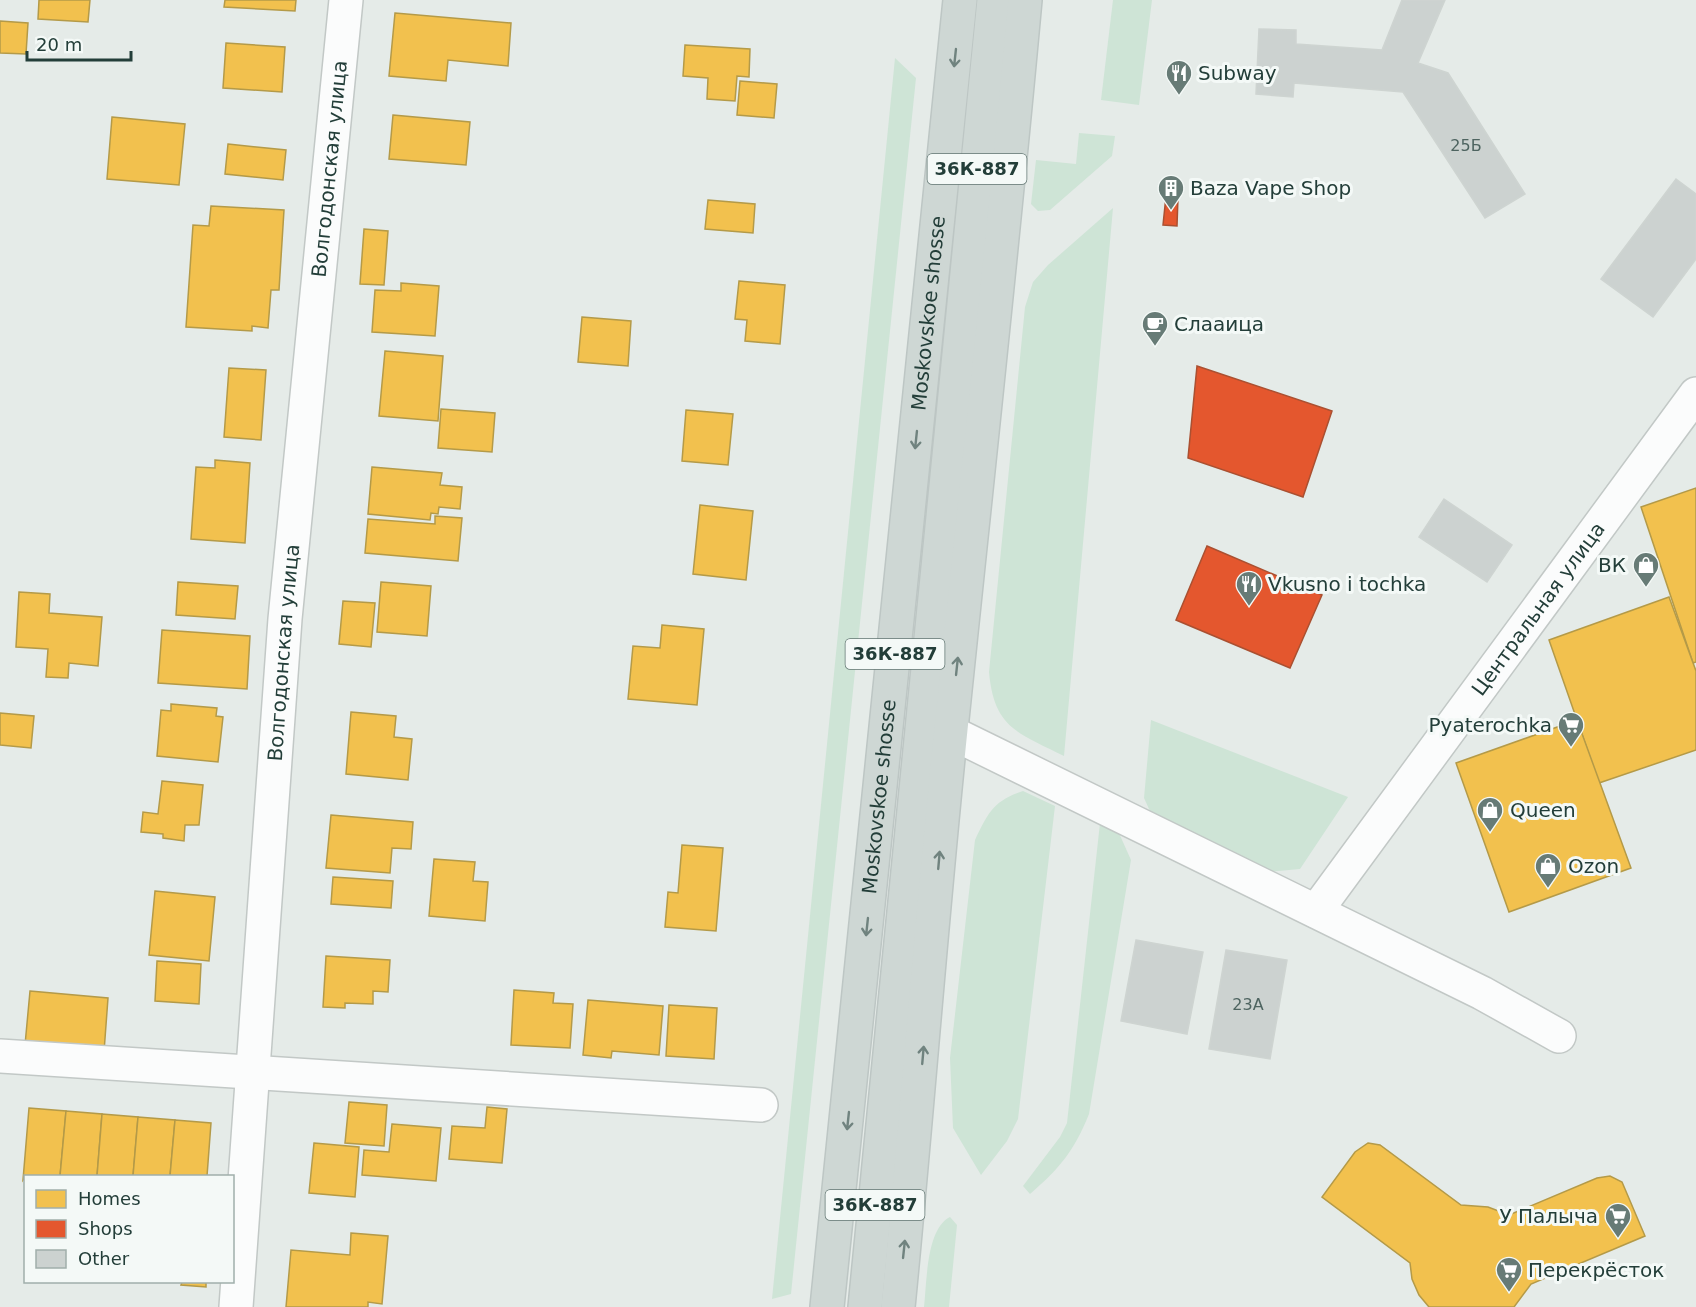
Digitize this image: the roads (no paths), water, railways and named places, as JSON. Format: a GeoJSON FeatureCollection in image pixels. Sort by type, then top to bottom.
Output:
{"type":"FeatureCollection","features":[{"type":"Feature","properties":{"kind":"main road","name":"Moskovskoe shosse"},"geometry":{"type":"LineString","coordinates":[[827,1307],[960,0]]}},
{"type":"Feature","properties":{"kind":"main road","name":"Moskovskoe shosse"},"geometry":{"type":"LineString","coordinates":[[866,1307],[994,0]]}},
{"type":"Feature","properties":{"kind":"main road","name":"36К-887"},"geometry":{"type":"LineString","coordinates":[[898,1307],[921,1080],[950,732],[1001,264],[1025,0]]}},
{"type":"Feature","properties":{"kind":"street","name":"Волгодонская улица"},"geometry":{"type":"LineString","coordinates":[[236,1307],[285,619],[346,0]]}},
{"type":"Feature","properties":{"kind":"street","name":"Центральная улица"},"geometry":{"type":"LineString","coordinates":[[1316,911],[1696,394]]}},
{"type":"Feature","properties":{"kind":"street"},"geometry":{"type":"LineString","coordinates":[[950,732],[1482,993],[1559,1036]]}},
{"type":"Feature","properties":{"kind":"street"},"geometry":{"type":"LineString","coordinates":[[0,1056],[761,1105]]}},
{"type":"Feature","properties":{"kind":"place","name":"Subway"},"geometry":{"type":"Point","coordinates":[1179,96]}},
{"type":"Feature","properties":{"kind":"place","name":"Baza Vape Shop"},"geometry":{"type":"Point","coordinates":[1171,211]}},
{"type":"Feature","properties":{"kind":"place","name":"Слааица"},"geometry":{"type":"Point","coordinates":[1155,347]}},
{"type":"Feature","properties":{"kind":"place","name":"ВК"},"geometry":{"type":"Point","coordinates":[1646,588]}},
{"type":"Feature","properties":{"kind":"place","name":"Vkusno i tochka"},"geometry":{"type":"Point","coordinates":[1249,607]}},
{"type":"Feature","properties":{"kind":"place","name":"Pyaterochka"},"geometry":{"type":"Point","coordinates":[1571,748]}},
{"type":"Feature","properties":{"kind":"place","name":"Queen"},"geometry":{"type":"Point","coordinates":[1490,833]}},
{"type":"Feature","properties":{"kind":"place","name":"Ozon"},"geometry":{"type":"Point","coordinates":[1548,889]}},
{"type":"Feature","properties":{"kind":"place","name":"У Палыча"},"geometry":{"type":"Point","coordinates":[1618,1239]}},
{"type":"Feature","properties":{"kind":"place","name":"Перекрёсток"},"geometry":{"type":"Point","coordinates":[1509,1293]}}]}
